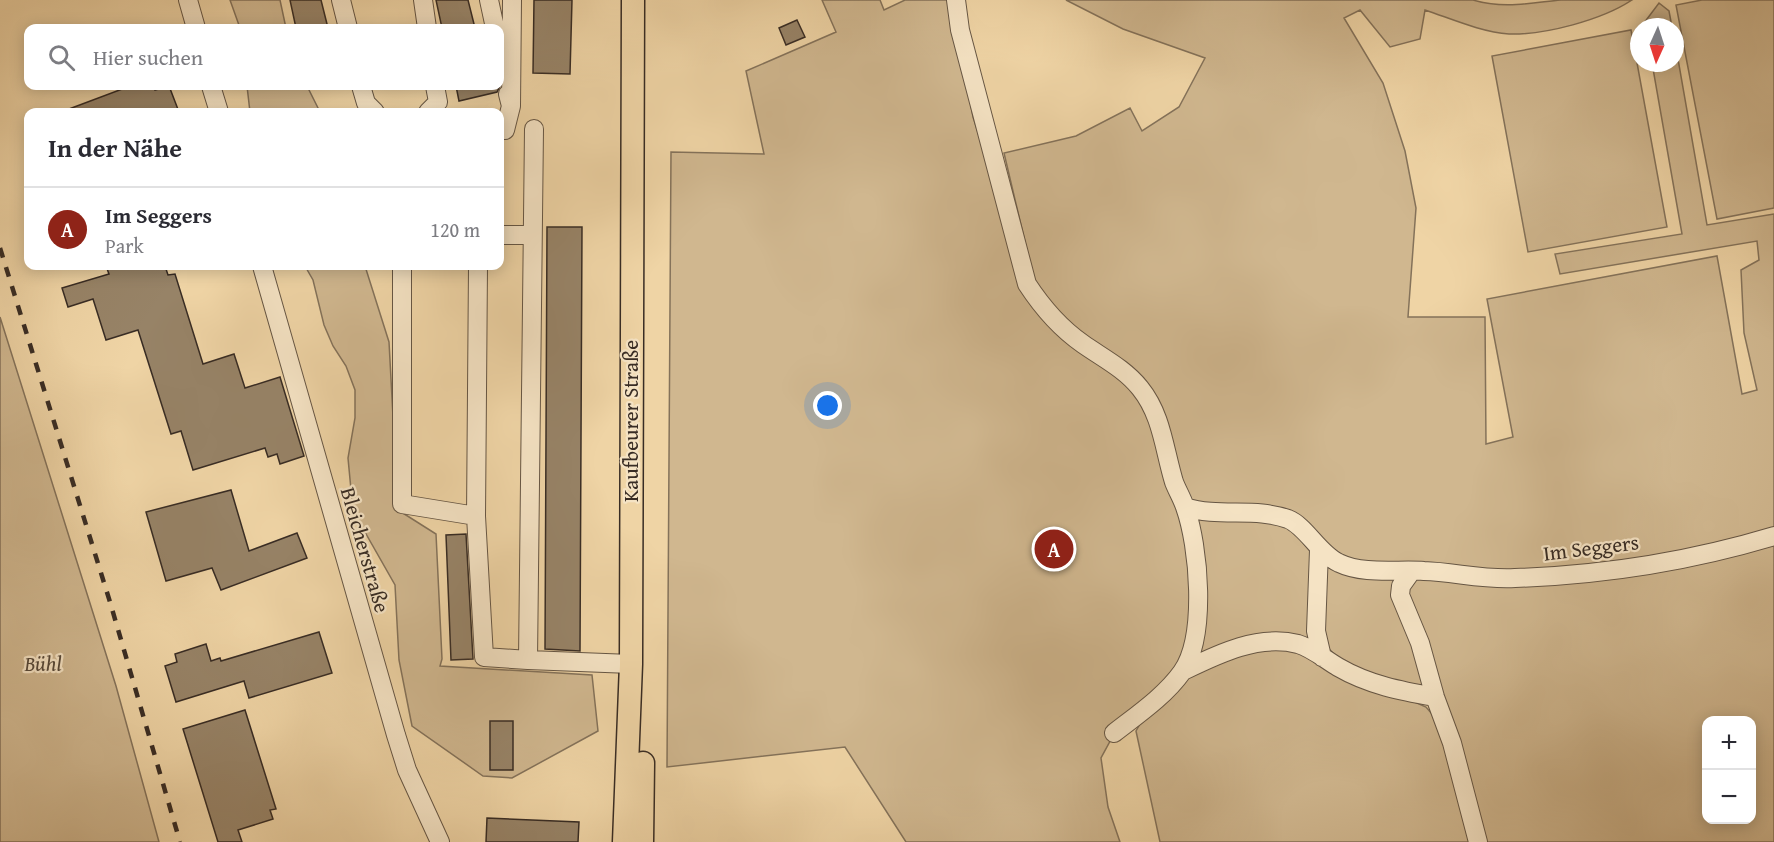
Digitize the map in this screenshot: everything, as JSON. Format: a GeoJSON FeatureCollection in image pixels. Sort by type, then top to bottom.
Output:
{"type":"FeatureCollection","features":[{"type":"Feature","properties":{"kind":"main road","name":"Kaufbeurer Straße"},"geometry":{"type":"LineString","coordinates":[[624,842],[631,664],[633,0]]}},
{"type":"Feature","properties":{"kind":"main road","name":"Kaufbeurer Straße"},"geometry":{"type":"LineString","coordinates":[[642,842],[648,0]]}},
{"type":"Feature","properties":{"kind":"street"},"geometry":{"type":"LineString","coordinates":[[188,0],[195,24]]}},
{"type":"Feature","properties":{"kind":"street"},"geometry":{"type":"LineString","coordinates":[[341,0],[347,24]]}},
{"type":"Feature","properties":{"kind":"street"},"geometry":{"type":"LineString","coordinates":[[423,0],[426,24]]}},
{"type":"Feature","properties":{"kind":"street"},"geometry":{"type":"LineString","coordinates":[[489,0],[494,24]]}},
{"type":"Feature","properties":{"kind":"street"},"geometry":{"type":"LineString","coordinates":[[504,130],[511,106],[512,0]]}},
{"type":"Feature","properties":{"kind":"street"},"geometry":{"type":"LineString","coordinates":[[956,0],[960,30],[1027,284],[1042,307],[1080,342],[1127,374],[1142,389],[1158,417],[1174,483],[1185,507],[1199,583],[1196,624],[1183,671]]}},
{"type":"Feature","properties":{"kind":"street"},"geometry":{"type":"LineString","coordinates":[[504,72],[511,106]]}},
{"type":"Feature","properties":{"kind":"street"},"geometry":{"type":"LineString","coordinates":[[212,90],[218,108]]}},
{"type":"Feature","properties":{"kind":"street"},"geometry":{"type":"LineString","coordinates":[[363,90],[366,103],[371,108]]}},
{"type":"Feature","properties":{"kind":"street"},"geometry":{"type":"LineString","coordinates":[[528,660],[534,129]]}},
{"type":"Feature","properties":{"kind":"street"},"geometry":{"type":"LineString","coordinates":[[504,235],[532,235]]}},
{"type":"Feature","properties":{"kind":"street","name":"Bleicherstraße"},"geometry":{"type":"LineString","coordinates":[[263,270],[396,735],[407,770],[440,842]]}},
{"type":"Feature","properties":{"kind":"street"},"geometry":{"type":"LineString","coordinates":[[402,270],[402,504],[476,516]]}},
{"type":"Feature","properties":{"kind":"street"},"geometry":{"type":"LineString","coordinates":[[478,270],[476,516],[484,657],[631,664]]}},
{"type":"Feature","properties":{"kind":"street","name":"Im Seggers"},"geometry":{"type":"LineString","coordinates":[[1185,507],[1209,513],[1272,515],[1291,520],[1319,550],[1340,564],[1364,569],[1513,579],[1600,571],[1685,558],[1774,536]]}},
{"type":"Feature","properties":{"kind":"street"},"geometry":{"type":"LineString","coordinates":[[1319,550],[1316,632],[1322,657]]}},
{"type":"Feature","properties":{"kind":"street"},"geometry":{"type":"LineString","coordinates":[[1411,572],[1401,586],[1400,595],[1420,643],[1435,697],[1452,744],[1478,842]]}},
{"type":"Feature","properties":{"kind":"street"},"geometry":{"type":"LineString","coordinates":[[1114,733],[1183,671],[1220,653],[1247,644],[1299,644],[1363,679],[1394,690],[1435,697]]}},
{"type":"Feature","properties":{"kind":"green space"},"geometry":{"type":"Polygon","coordinates":[[[230,0],[280,0],[285,24],[239,24],[230,0]]]}},
{"type":"Feature","properties":{"kind":"green space"},"geometry":{"type":"Polygon","coordinates":[[[822,0],[880,0],[884,10],[905,0],[952,0],[973,117],[1010,232],[1022,285],[1139,391],[1181,509],[1194,582],[1187,645],[1173,672],[1114,734],[1101,758],[1108,807],[1120,842],[906,842],[845,747],[667,767],[671,152],[764,154],[746,71],[836,32],[822,0]]]}},
{"type":"Feature","properties":{"kind":"green space"},"geometry":{"type":"Polygon","coordinates":[[[1066,0],[1473,0],[1506,5],[1561,0],[1632,0],[1605,14],[1573,25],[1523,34],[1488,31],[1425,10],[1420,39],[1390,47],[1360,10],[1344,18],[1383,83],[1405,151],[1416,208],[1408,317],[1485,317],[1486,444],[1513,437],[1487,299],[1717,256],[1742,394],[1757,390],[1744,333],[1741,270],[1759,260],[1757,241],[1560,274],[1555,254],[1682,234],[1654,72],[1680,72],[1707,225],[1774,214],[1774,530],[1742,540],[1599,565],[1513,572],[1451,569],[1418,562],[1365,565],[1341,558],[1308,526],[1189,502],[1163,416],[1046,299],[1034,280],[1004,153],[1076,136],[1130,108],[1142,131],[1179,107],[1205,58],[1123,29],[1066,0]]]}},
{"type":"Feature","properties":{"kind":"green space"},"geometry":{"type":"Polygon","coordinates":[[[1702,0],[1774,0],[1774,208],[1717,219],[1684,47],[1684,18],[1678,18],[1676,5],[1702,0]]]}},
{"type":"Feature","properties":{"kind":"green space"},"geometry":{"type":"Polygon","coordinates":[[[1659,3],[1669,11],[1670,18],[1648,18],[1659,3]]]}},
{"type":"Feature","properties":{"kind":"green space"},"geometry":{"type":"Polygon","coordinates":[[[1630,30],[1630,72],[1639,72],[1667,227],[1528,252],[1492,56],[1630,30]]]}},
{"type":"Feature","properties":{"kind":"green space"},"geometry":{"type":"Polygon","coordinates":[[[247,90],[309,90],[318,108],[250,108],[247,90]]]}},
{"type":"Feature","properties":{"kind":"green space"},"geometry":{"type":"Polygon","coordinates":[[[307,270],[366,270],[389,342],[398,510],[436,534],[442,659],[440,666],[592,675],[598,731],[512,778],[483,776],[412,726],[399,660],[395,585],[353,511],[348,458],[355,418],[355,390],[346,366],[333,346],[324,325],[313,280],[307,270]]]}},
{"type":"Feature","properties":{"kind":"green space","name":"Bühl"},"geometry":{"type":"Polygon","coordinates":[[[0,317],[116,686],[159,842],[0,842],[0,317]]]}},
{"type":"Feature","properties":{"kind":"green space"},"geometry":{"type":"Polygon","coordinates":[[[1238,517],[1288,525],[1310,551],[1310,644],[1198,659],[1193,522],[1199,518],[1238,517]]]}},
{"type":"Feature","properties":{"kind":"green space"},"geometry":{"type":"Polygon","coordinates":[[[1774,542],[1774,842],[1485,842],[1406,599],[1412,581],[1418,577],[1450,581],[1774,542]]]}},
{"type":"Feature","properties":{"kind":"green space"},"geometry":{"type":"Polygon","coordinates":[[[1322,567],[1390,575],[1395,581],[1416,643],[1424,686],[1417,690],[1378,677],[1349,665],[1328,648],[1323,637],[1321,611],[1322,567]]]}},
{"type":"Feature","properties":{"kind":"green space"},"geometry":{"type":"Polygon","coordinates":[[[1248,650],[1298,650],[1426,707],[1438,721],[1473,842],[1160,842],[1136,731],[1144,717],[1188,676],[1248,650]]]}},
{"type":"Feature","properties":{"kind":"building"},"geometry":{"type":"Polygon","coordinates":[[[290,0],[321,0],[327,24],[295,24],[290,0]]]}},
{"type":"Feature","properties":{"kind":"building"},"geometry":{"type":"Polygon","coordinates":[[[436,0],[468,0],[474,24],[441,24],[436,0]]]}},
{"type":"Feature","properties":{"kind":"building"},"geometry":{"type":"Polygon","coordinates":[[[534,0],[572,0],[570,74],[533,73],[534,0]]]}},
{"type":"Feature","properties":{"kind":"building"},"geometry":{"type":"Polygon","coordinates":[[[797,20],[805,37],[786,45],[779,28],[797,20]]]}},
{"type":"Feature","properties":{"kind":"building"},"geometry":{"type":"Polygon","coordinates":[[[120,90],[171,90],[177,108],[72,108],[120,90]]]}},
{"type":"Feature","properties":{"kind":"building"},"geometry":{"type":"Polygon","coordinates":[[[457,90],[498,90],[497,92],[459,101],[457,90]]]}},
{"type":"Feature","properties":{"kind":"building"},"geometry":{"type":"Polygon","coordinates":[[[547,227],[582,227],[580,651],[545,649],[547,227]]]}},
{"type":"Feature","properties":{"kind":"building"},"geometry":{"type":"Polygon","coordinates":[[[108,270],[166,270],[168,275],[175,274],[203,364],[234,354],[245,388],[280,377],[304,456],[280,464],[277,454],[268,457],[265,448],[193,470],[181,431],[171,434],[138,330],[106,340],[93,299],[68,307],[62,288],[109,274],[108,270]]]}},
{"type":"Feature","properties":{"kind":"building"},"geometry":{"type":"Polygon","coordinates":[[[231,490],[249,551],[297,533],[307,558],[221,590],[212,568],[166,581],[146,512],[231,490]]]}},
{"type":"Feature","properties":{"kind":"building"},"geometry":{"type":"Polygon","coordinates":[[[466,534],[473,659],[451,660],[446,535],[466,534]]]}},
{"type":"Feature","properties":{"kind":"building"},"geometry":{"type":"Polygon","coordinates":[[[319,632],[332,673],[249,698],[244,681],[176,702],[165,666],[177,662],[175,654],[206,644],[211,661],[220,658],[221,661],[319,632]]]}},
{"type":"Feature","properties":{"kind":"building"},"geometry":{"type":"Polygon","coordinates":[[[245,710],[276,809],[270,810],[273,819],[238,830],[242,842],[218,842],[183,729],[245,710]]]}},
{"type":"Feature","properties":{"kind":"building"},"geometry":{"type":"Polygon","coordinates":[[[490,721],[513,721],[513,770],[490,770],[490,721]]]}},
{"type":"Feature","properties":{"kind":"building"},"geometry":{"type":"Polygon","coordinates":[[[487,818],[579,822],[578,842],[486,842],[487,818]]]}},
{"type":"Feature","properties":{"kind":"railway"},"geometry":{"type":"LineString","coordinates":[[0,248],[110,602],[180,842]]}},
{"type":"Feature","properties":{"kind":"place","name":"Im Seggers"},"geometry":{"type":"Point","coordinates":[1054,549]}}]}
